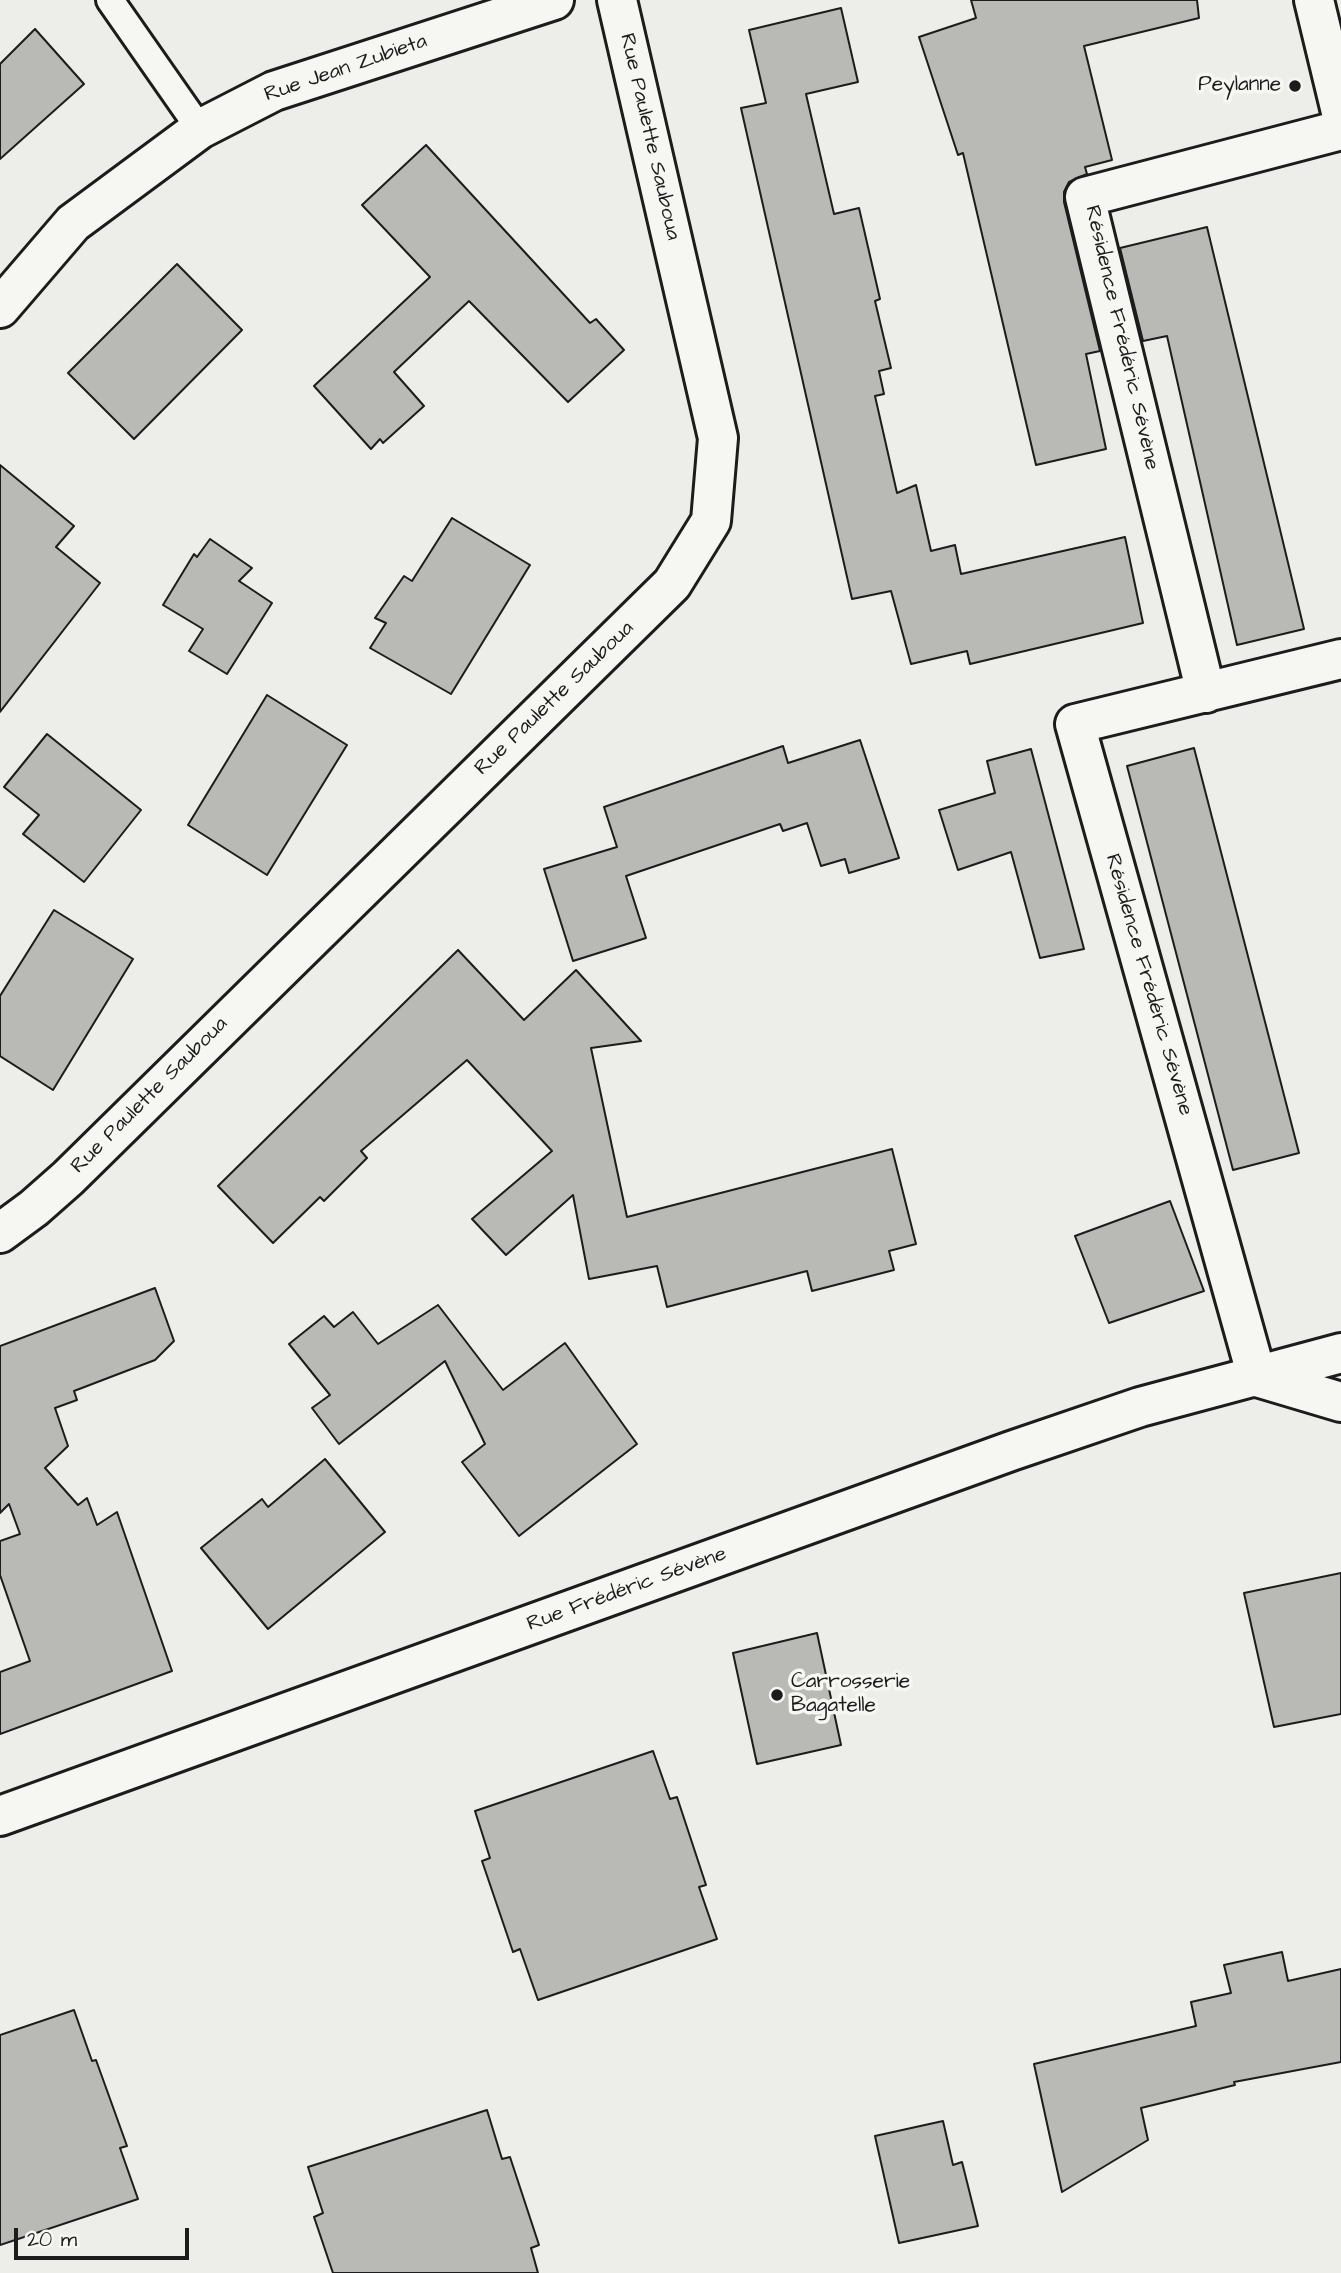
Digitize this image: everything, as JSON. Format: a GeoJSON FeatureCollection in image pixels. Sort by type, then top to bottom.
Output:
{"type":"FeatureCollection","features":[{"type":"Feature","properties":{"kind":"street","name":"Rue Jean Zubieta"},"geometry":{"type":"LineString","coordinates":[[0,308],[74,223],[200,129],[274,91],[554,0]]}},
{"type":"Feature","properties":{"kind":"street","name":"Rue Paulette Sauboua"},"geometry":{"type":"LineString","coordinates":[[0,1233],[68,1178],[672,584],[711,521],[718,438],[617,0]]}},
{"type":"Feature","properties":{"kind":"street"},"geometry":{"type":"LineString","coordinates":[[1314,0],[1341,112]]}},
{"type":"Feature","properties":{"kind":"street","name":"Résidence Frédéric Sévène"},"geometry":{"type":"LineString","coordinates":[[1206,693],[1086,197],[1341,130]]}},
{"type":"Feature","properties":{"kind":"street","name":"Résidence Frédéric Sévène"},"geometry":{"type":"LineString","coordinates":[[1257,1377],[1075,724],[1341,659]]}},
{"type":"Feature","properties":{"kind":"street","name":"Rue Frédéric Sévène"},"geometry":{"type":"LineString","coordinates":[[0,1816],[1010,1451],[1140,1407],[1341,1353]]}},
{"type":"Feature","properties":{"kind":"street"},"geometry":{"type":"LineString","coordinates":[[1257,1377],[1341,1402]]}},
{"type":"Feature","properties":{"kind":"lane"},"geometry":{"type":"LineString","coordinates":[[110,0],[200,129]]}},
{"type":"Feature","properties":{"kind":"building"},"geometry":{"type":"Polygon","coordinates":[[[971,0],[1197,0],[1199,18],[1084,46],[1112,160],[1085,167],[1087,174],[1069,182],[1064,192],[1064,202],[1100,351],[1086,354],[1106,449],[1036,465],[963,153],[958,155],[919,37],[976,18],[971,0]]]}},
{"type":"Feature","properties":{"kind":"building"},"geometry":{"type":"Polygon","coordinates":[[[841,8],[858,82],[806,94],[834,214],[859,208],[880,299],[875,301],[891,368],[879,371],[884,394],[875,396],[897,493],[916,485],[931,551],[955,545],[961,574],[1125,537],[1143,623],[970,664],[967,651],[911,664],[891,591],[852,599],[741,108],[766,103],[749,30],[841,8]]]}},
{"type":"Feature","properties":{"kind":"building"},"geometry":{"type":"Polygon","coordinates":[[[35,29],[84,84],[0,159],[0,64],[35,29]]]}},
{"type":"Feature","properties":{"kind":"building"},"geometry":{"type":"Polygon","coordinates":[[[426,145],[590,323],[596,319],[624,350],[568,402],[469,301],[394,372],[424,406],[383,443],[380,439],[371,449],[314,386],[430,277],[362,205],[426,145]]]}},
{"type":"Feature","properties":{"kind":"building"},"geometry":{"type":"Polygon","coordinates":[[[1207,227],[1304,629],[1237,645],[1167,336],[1143,341],[1120,248],[1207,227]]]}},
{"type":"Feature","properties":{"kind":"building"},"geometry":{"type":"Polygon","coordinates":[[[177,264],[242,330],[134,439],[68,373],[177,264]]]}},
{"type":"Feature","properties":{"kind":"building"},"geometry":{"type":"Polygon","coordinates":[[[0,465],[74,526],[56,547],[100,583],[0,712],[0,465]]]}},
{"type":"Feature","properties":{"kind":"building"},"geometry":{"type":"Polygon","coordinates":[[[452,518],[530,565],[451,694],[370,648],[386,623],[375,618],[404,576],[412,581],[452,518]]]}},
{"type":"Feature","properties":{"kind":"building"},"geometry":{"type":"Polygon","coordinates":[[[210,539],[252,568],[239,581],[272,603],[227,674],[189,651],[203,629],[163,605],[194,554],[197,557],[210,539]]]}},
{"type":"Feature","properties":{"kind":"building"},"geometry":{"type":"Polygon","coordinates":[[[267,695],[347,745],[267,875],[188,825],[267,695]]]}},
{"type":"Feature","properties":{"kind":"building"},"geometry":{"type":"Polygon","coordinates":[[[47,734],[141,810],[84,882],[23,834],[39,815],[4,787],[47,734]]]}},
{"type":"Feature","properties":{"kind":"building"},"geometry":{"type":"Polygon","coordinates":[[[860,740],[899,858],[849,873],[845,859],[821,866],[807,823],[783,831],[780,824],[626,876],[646,938],[573,961],[544,869],[617,847],[604,807],[783,746],[788,763],[860,740]]]}},
{"type":"Feature","properties":{"kind":"building"},"geometry":{"type":"Polygon","coordinates":[[[1194,748],[1299,1153],[1233,1170],[1127,766],[1194,748]]]}},
{"type":"Feature","properties":{"kind":"building"},"geometry":{"type":"Polygon","coordinates":[[[1031,749],[1084,949],[1040,958],[1011,852],[958,870],[939,810],[995,793],[987,761],[1031,749]]]}},
{"type":"Feature","properties":{"kind":"building"},"geometry":{"type":"Polygon","coordinates":[[[54,910],[133,959],[53,1090],[0,1056],[0,996],[54,910]]]}},
{"type":"Feature","properties":{"kind":"building"},"geometry":{"type":"Polygon","coordinates":[[[458,950],[524,1020],[576,970],[641,1041],[591,1048],[627,1217],[892,1149],[916,1244],[889,1251],[894,1270],[812,1291],[807,1271],[667,1307],[657,1266],[589,1279],[573,1195],[506,1255],[472,1219],[552,1151],[467,1060],[361,1151],[367,1158],[324,1201],[320,1197],[273,1243],[218,1186],[458,950]]]}},
{"type":"Feature","properties":{"kind":"building"},"geometry":{"type":"Polygon","coordinates":[[[1170,1201],[1204,1291],[1109,1323],[1075,1236],[1170,1201]]]}},
{"type":"Feature","properties":{"kind":"building"},"geometry":{"type":"Polygon","coordinates":[[[155,1288],[174,1341],[155,1360],[74,1391],[77,1400],[55,1408],[68,1446],[45,1468],[78,1505],[87,1498],[97,1525],[117,1512],[172,1671],[0,1734],[0,1672],[30,1661],[0,1575],[0,1541],[20,1534],[9,1504],[0,1513],[0,1346],[155,1288]]]}},
{"type":"Feature","properties":{"kind":"building"},"geometry":{"type":"Polygon","coordinates":[[[438,1305],[503,1390],[565,1343],[637,1444],[519,1536],[462,1462],[485,1444],[445,1361],[339,1444],[312,1408],[330,1395],[289,1344],[324,1316],[334,1327],[353,1312],[378,1344],[438,1305]]]}},
{"type":"Feature","properties":{"kind":"building"},"geometry":{"type":"Polygon","coordinates":[[[325,1459],[385,1532],[268,1629],[201,1548],[262,1499],[268,1507],[325,1459]]]}},
{"type":"Feature","properties":{"kind":"building"},"geometry":{"type":"Polygon","coordinates":[[[1341,1573],[1341,1714],[1274,1727],[1244,1593],[1341,1573]]]}},
{"type":"Feature","properties":{"kind":"building"},"geometry":{"type":"Polygon","coordinates":[[[817,1633],[841,1745],[757,1764],[733,1653],[817,1633]]]}},
{"type":"Feature","properties":{"kind":"building"},"geometry":{"type":"Polygon","coordinates":[[[653,1751],[670,1799],[677,1797],[706,1885],[699,1887],[717,1939],[538,2000],[520,1949],[513,1952],[482,1861],[490,1858],[475,1811],[653,1751]]]}},
{"type":"Feature","properties":{"kind":"building"},"geometry":{"type":"Polygon","coordinates":[[[1282,1952],[1288,1981],[1341,1969],[1341,2062],[1234,2082],[1235,2085],[1141,2108],[1148,2140],[1062,2192],[1034,2064],[1196,2026],[1191,2002],[1231,1993],[1224,1965],[1282,1952]]]}},
{"type":"Feature","properties":{"kind":"building"},"geometry":{"type":"Polygon","coordinates":[[[74,2010],[92,2061],[96,2060],[127,2146],[120,2148],[138,2199],[0,2245],[0,2035],[74,2010]]]}},
{"type":"Feature","properties":{"kind":"building"},"geometry":{"type":"Polygon","coordinates":[[[487,2110],[502,2159],[510,2157],[539,2245],[531,2248],[538,2273],[333,2273],[314,2217],[323,2213],[308,2167],[487,2110]]]}},
{"type":"Feature","properties":{"kind":"building"},"geometry":{"type":"Polygon","coordinates":[[[943,2121],[953,2165],[962,2162],[978,2226],[899,2243],[875,2136],[943,2121]]]}},
{"type":"Feature","properties":{"kind":"place","name":"Peylanne"},"geometry":{"type":"Point","coordinates":[1295,86]}},
{"type":"Feature","properties":{"kind":"place","name":"Carrosserie Bagatelle"},"geometry":{"type":"Point","coordinates":[777,1695]}}]}
